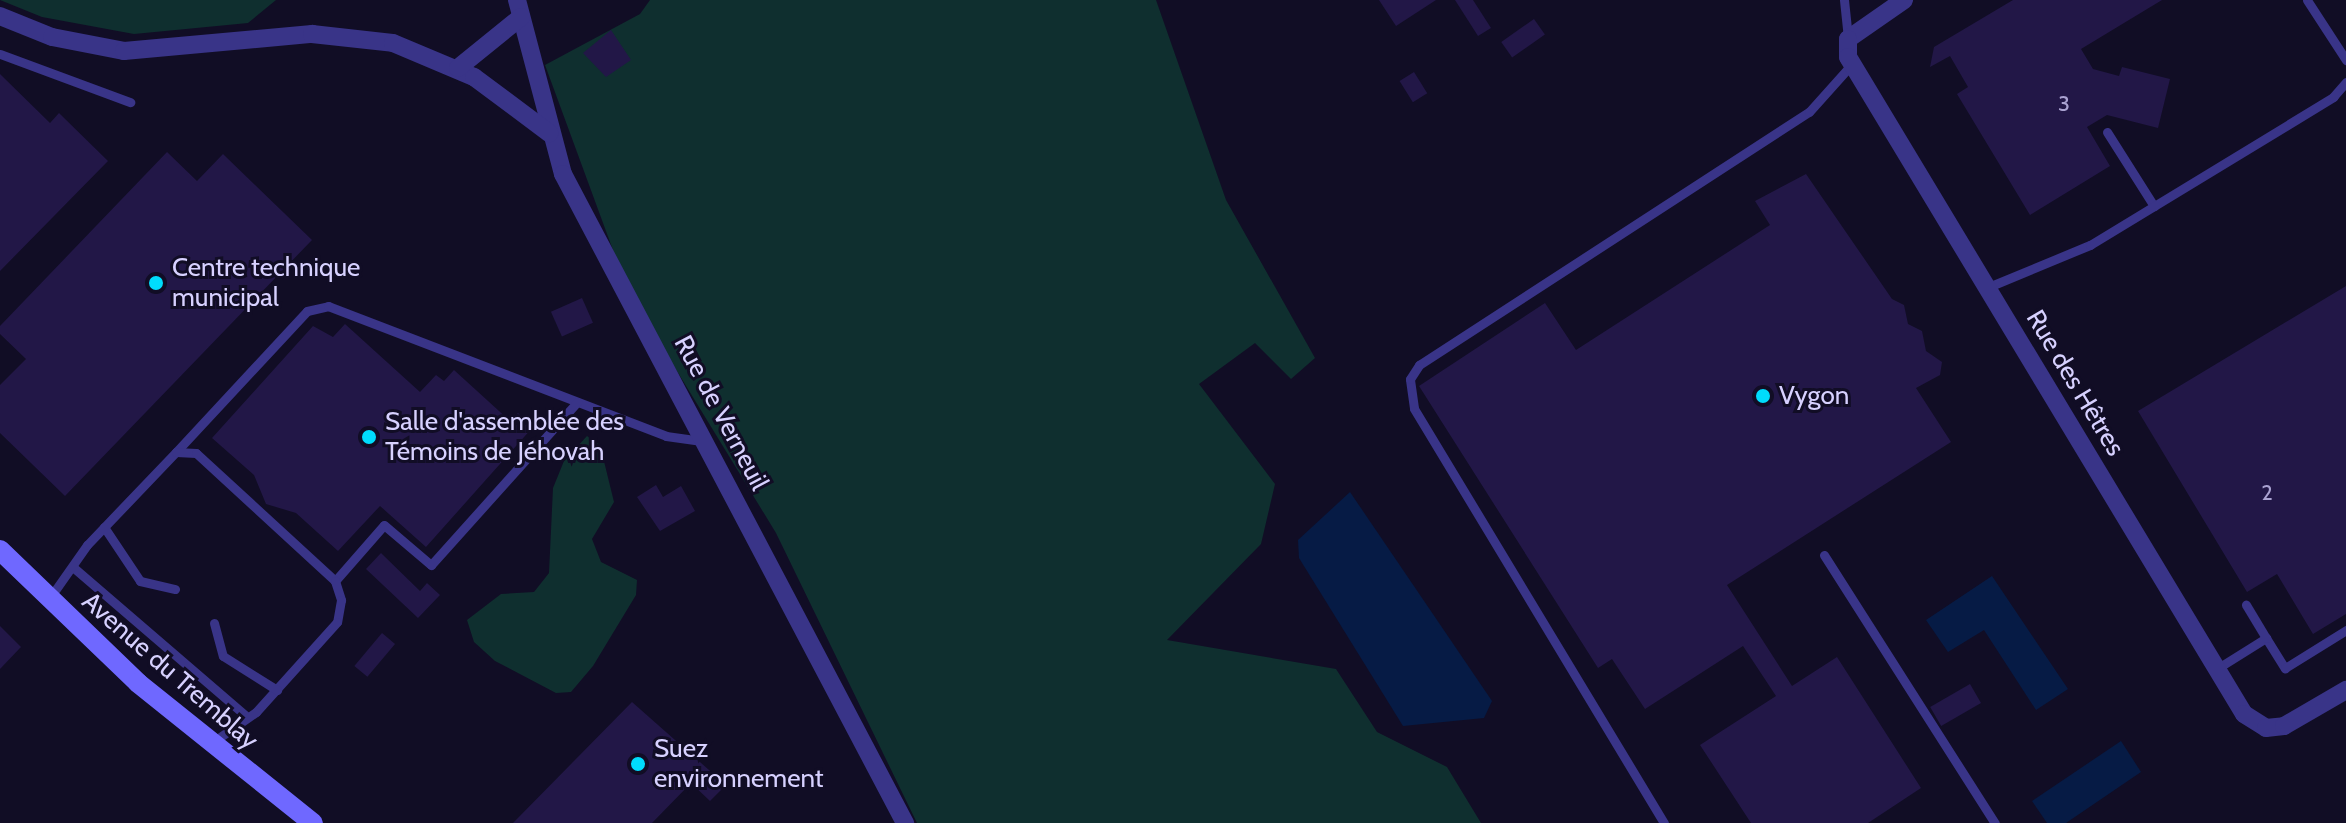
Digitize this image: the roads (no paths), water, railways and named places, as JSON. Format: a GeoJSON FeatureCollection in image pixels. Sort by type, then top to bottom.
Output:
{"type":"FeatureCollection","features":[{"type":"Feature","properties":{"kind":"main road","name":"Avenue du Tremblay"},"geometry":{"type":"LineString","coordinates":[[0,550],[49,599],[211,743],[313,823]]}},
{"type":"Feature","properties":{"kind":"street"},"geometry":{"type":"LineString","coordinates":[[1852,64],[1848,39],[1904,0]]}},
{"type":"Feature","properties":{"kind":"street"},"geometry":{"type":"LineString","coordinates":[[458,68],[519,8]]}},
{"type":"Feature","properties":{"kind":"street","name":"Rue de Verneuil"},"geometry":{"type":"LineString","coordinates":[[519,8],[549,133],[563,174],[905,823]]}},
{"type":"Feature","properties":{"kind":"street"},"geometry":{"type":"LineString","coordinates":[[0,16],[52,37],[124,51],[312,34],[388,43],[458,68],[549,133]]}},
{"type":"Feature","properties":{"kind":"street","name":"Rue des Hêtres"},"geometry":{"type":"LineString","coordinates":[[1852,64],[2218,668],[2257,725],[2284,726],[2346,690]]}},
{"type":"Feature","properties":{"kind":"lane"},"geometry":{"type":"LineString","coordinates":[[1844,0],[1848,39]]}},
{"type":"Feature","properties":{"kind":"lane"},"geometry":{"type":"LineString","coordinates":[[2307,0],[2346,60]]}},
{"type":"Feature","properties":{"kind":"lane"},"geometry":{"type":"LineString","coordinates":[[0,54],[130,102]]}},
{"type":"Feature","properties":{"kind":"lane"},"geometry":{"type":"LineString","coordinates":[[1664,823],[1414,408],[1410,379],[1419,365],[1809,112],[1852,64]]}},
{"type":"Feature","properties":{"kind":"lane"},"geometry":{"type":"LineString","coordinates":[[1986,288],[2090,245],[2333,97],[2346,82]]}},
{"type":"Feature","properties":{"kind":"lane"},"geometry":{"type":"LineString","coordinates":[[2107,132],[2154,206]]}},
{"type":"Feature","properties":{"kind":"lane"},"geometry":{"type":"LineString","coordinates":[[49,599],[104,527],[307,311],[328,306],[666,436],[706,441]]}},
{"type":"Feature","properties":{"kind":"lane"},"geometry":{"type":"LineString","coordinates":[[335,581],[384,525],[431,565],[577,402]]}},
{"type":"Feature","properties":{"kind":"lane"},"geometry":{"type":"LineString","coordinates":[[176,452],[196,453],[335,581],[341,600],[337,622],[277,690],[211,743]]}},
{"type":"Feature","properties":{"kind":"lane"},"geometry":{"type":"LineString","coordinates":[[104,527],[119,559],[140,581],[175,589]]}},
{"type":"Feature","properties":{"kind":"lane"},"geometry":{"type":"LineString","coordinates":[[1824,555],[1995,823]]}},
{"type":"Feature","properties":{"kind":"lane"},"geometry":{"type":"LineString","coordinates":[[74,568],[247,717]]}},
{"type":"Feature","properties":{"kind":"lane"},"geometry":{"type":"LineString","coordinates":[[2246,605],[2285,668],[2346,630]]}},
{"type":"Feature","properties":{"kind":"lane"},"geometry":{"type":"LineString","coordinates":[[214,623],[223,656],[277,690]]}},
{"type":"Feature","properties":{"kind":"lane"},"geometry":{"type":"LineString","coordinates":[[2218,668],[2266,638]]}},
{"type":"Feature","properties":{"kind":"water"},"geometry":{"type":"Polygon","coordinates":[[[1350,492],[1492,701],[1484,718],[1403,726],[1299,558],[1298,540],[1350,492]]]}},
{"type":"Feature","properties":{"kind":"water"},"geometry":{"type":"Polygon","coordinates":[[[1992,576],[2068,689],[2036,710],[1984,630],[1948,652],[1926,620],[1992,576]]]}},
{"type":"Feature","properties":{"kind":"water"},"geometry":{"type":"Polygon","coordinates":[[[2121,741],[2141,772],[2066,823],[2047,823],[2032,801],[2121,741]]]}},
{"type":"Feature","properties":{"kind":"place","name":"Centre technique municipal"},"geometry":{"type":"Point","coordinates":[156,283]}},
{"type":"Feature","properties":{"kind":"place","name":"Vygon"},"geometry":{"type":"Point","coordinates":[1763,396]}},
{"type":"Feature","properties":{"kind":"place","name":"Salle d'assemblée des Témoins de Jéhovah"},"geometry":{"type":"Point","coordinates":[369,437]}},
{"type":"Feature","properties":{"kind":"place","name":"Suez environnement"},"geometry":{"type":"Point","coordinates":[638,764]}}]}
